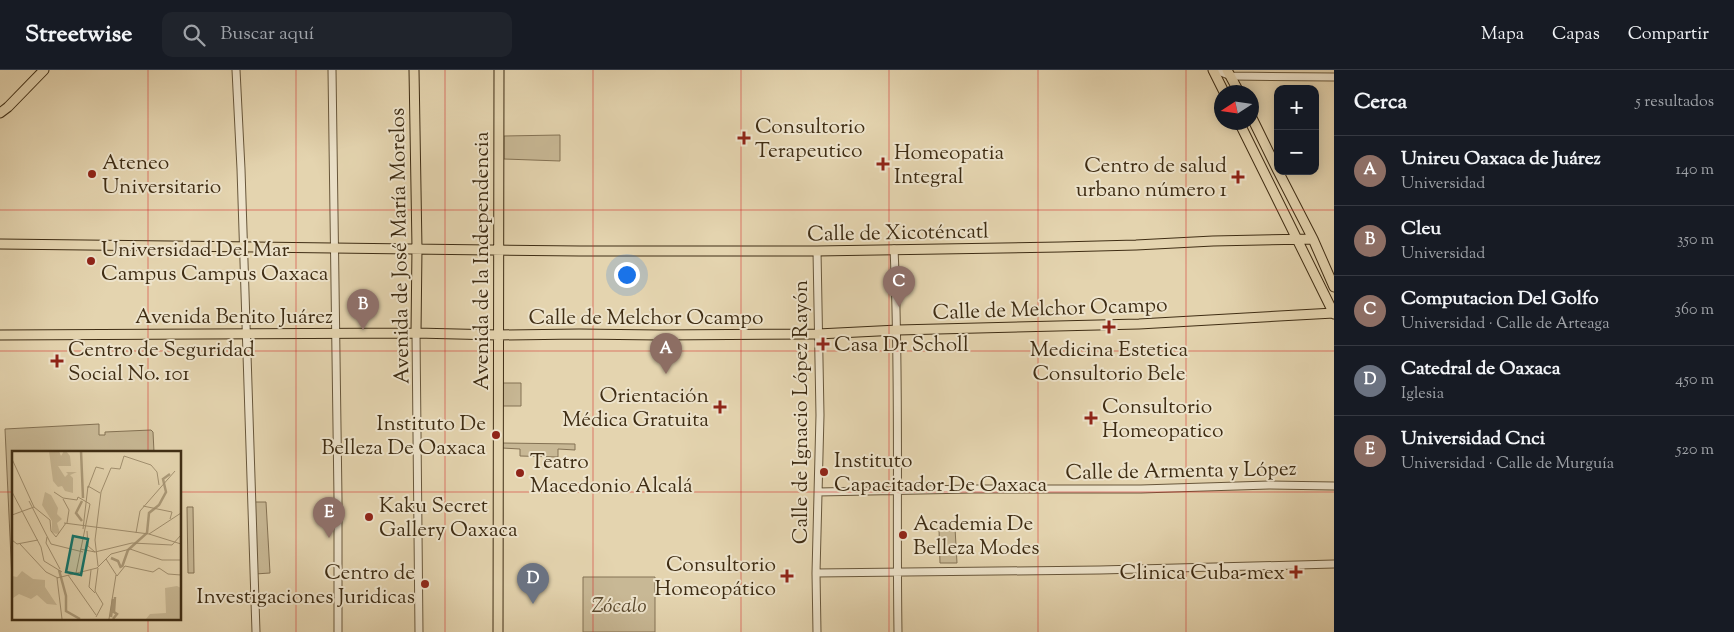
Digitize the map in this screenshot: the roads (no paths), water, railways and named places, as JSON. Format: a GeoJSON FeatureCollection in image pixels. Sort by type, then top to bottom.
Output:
{"type":"FeatureCollection","features":[{"type":"Feature","properties":{"kind":"main road"},"geometry":{"type":"LineString","coordinates":[[0,113],[44,70]]}},
{"type":"Feature","properties":{"kind":"main road","name":"Avenida de José María Morelos"},"geometry":{"type":"LineString","coordinates":[[414,70],[417,248],[416,333]]}},
{"type":"Feature","properties":{"kind":"main road","name":"Avenida de la Independencia"},"geometry":{"type":"LineString","coordinates":[[498,632],[499,70]]}},
{"type":"Feature","properties":{"kind":"main road"},"geometry":{"type":"LineString","coordinates":[[1214,70],[1221,85]]}},
{"type":"Feature","properties":{"kind":"main road"},"geometry":{"type":"LineString","coordinates":[[1229,73],[1235,85]]}},
{"type":"Feature","properties":{"kind":"main road"},"geometry":{"type":"LineString","coordinates":[[1243,130],[1334,313]]}},
{"type":"Feature","properties":{"kind":"main road"},"geometry":{"type":"LineString","coordinates":[[1258,130],[1274,163]]}},
{"type":"Feature","properties":{"kind":"main road"},"geometry":{"type":"LineString","coordinates":[[1280,175],[1334,287]]}},
{"type":"Feature","properties":{"kind":"main road","name":"Calle de Xicoténcatl"},"geometry":{"type":"LineString","coordinates":[[0,244],[498,250],[818,251],[1312,240]]}},
{"type":"Feature","properties":{"kind":"main road","name":"Calle de Melchor Ocampo"},"geometry":{"type":"LineString","coordinates":[[498,335],[818,334],[898,330],[1140,324],[1334,313]]}},
{"type":"Feature","properties":{"kind":"main road","name":"Avenida Benito Juárez"},"geometry":{"type":"LineString","coordinates":[[0,336],[416,333],[498,335]]}},
{"type":"Feature","properties":{"kind":"street"},"geometry":{"type":"LineString","coordinates":[[236,70],[244,247],[256,632]]}},
{"type":"Feature","properties":{"kind":"street"},"geometry":{"type":"LineString","coordinates":[[332,70],[338,632]]}},
{"type":"Feature","properties":{"kind":"street"},"geometry":{"type":"LineString","coordinates":[[1214,70],[1229,73],[1334,77]]}},
{"type":"Feature","properties":{"kind":"street"},"geometry":{"type":"LineString","coordinates":[[894,249],[898,330],[896,490],[898,632]]}},
{"type":"Feature","properties":{"kind":"street","name":"Calle de Ignacio López Rayón"},"geometry":{"type":"LineString","coordinates":[[817,632],[816,572],[820,416],[818,251]]}},
{"type":"Feature","properties":{"kind":"street","name":"Avenida de José María Morelos"},"geometry":{"type":"LineString","coordinates":[[416,333],[419,632]]}},
{"type":"Feature","properties":{"kind":"street","name":"Calle de Armenta y López"},"geometry":{"type":"LineString","coordinates":[[818,492],[1141,489],[1269,485],[1334,486]]}},
{"type":"Feature","properties":{"kind":"street"},"geometry":{"type":"LineString","coordinates":[[816,572],[1100,570],[1334,564]]}},
{"type":"Feature","properties":{"kind":"place","name":"Consultorio Terapeutico"},"geometry":{"type":"Point","coordinates":[744,138]}},
{"type":"Feature","properties":{"kind":"place","name":"Homeopatia Integral"},"geometry":{"type":"Point","coordinates":[883,164]}},
{"type":"Feature","properties":{"kind":"place","name":"Ateneo Universitario"},"geometry":{"type":"Point","coordinates":[92,174]}},
{"type":"Feature","properties":{"kind":"place","name":"Centro de salud urbano número 1"},"geometry":{"type":"Point","coordinates":[1238,177]}},
{"type":"Feature","properties":{"kind":"place","name":"Universidad Del Mar Campus Campus Oaxaca"},"geometry":{"type":"Point","coordinates":[91,261]}},
{"type":"Feature","properties":{"kind":"place","name":"Computacion Del Golfo"},"geometry":{"type":"Point","coordinates":[899,307]}},
{"type":"Feature","properties":{"kind":"place","name":"Medicina Estetica Consultorio Bele"},"geometry":{"type":"Point","coordinates":[1109,327]}},
{"type":"Feature","properties":{"kind":"place","name":"Cleu"},"geometry":{"type":"Point","coordinates":[363,330]}},
{"type":"Feature","properties":{"kind":"place","name":"Casa Dr Scholl"},"geometry":{"type":"Point","coordinates":[823,344]}},
{"type":"Feature","properties":{"kind":"place","name":"Centro de Seguridad Social No. 101"},"geometry":{"type":"Point","coordinates":[57,361]}},
{"type":"Feature","properties":{"kind":"place","name":"Unireu Oaxaca de Juárez"},"geometry":{"type":"Point","coordinates":[666,374]}},
{"type":"Feature","properties":{"kind":"place","name":"Orientación Médica Gratuita"},"geometry":{"type":"Point","coordinates":[720,407]}},
{"type":"Feature","properties":{"kind":"place","name":"Consultorio Homeopatico"},"geometry":{"type":"Point","coordinates":[1091,418]}},
{"type":"Feature","properties":{"kind":"place","name":"Instituto De Belleza De Oaxaca"},"geometry":{"type":"Point","coordinates":[496,435]}},
{"type":"Feature","properties":{"kind":"place","name":"Instituto Capacitador De Oaxaca"},"geometry":{"type":"Point","coordinates":[824,472]}},
{"type":"Feature","properties":{"kind":"place","name":"Teatro Macedonio Alcalá"},"geometry":{"type":"Point","coordinates":[520,473]}},
{"type":"Feature","properties":{"kind":"place","name":"Kaku Secret Gallery Oaxaca"},"geometry":{"type":"Point","coordinates":[369,517]}},
{"type":"Feature","properties":{"kind":"place","name":"Academia De Belleza Modes"},"geometry":{"type":"Point","coordinates":[903,535]}},
{"type":"Feature","properties":{"kind":"place","name":"Universidad Cnci"},"geometry":{"type":"Point","coordinates":[329,538]}},
{"type":"Feature","properties":{"kind":"place","name":"Clinica Cuba-mex"},"geometry":{"type":"Point","coordinates":[1296,572]}},
{"type":"Feature","properties":{"kind":"place","name":"Consultorio Homeopático"},"geometry":{"type":"Point","coordinates":[787,576]}},
{"type":"Feature","properties":{"kind":"place","name":"Centro de Investigaciones Juridicas"},"geometry":{"type":"Point","coordinates":[425,584]}},
{"type":"Feature","properties":{"kind":"place","name":"Catedral de Oaxaca"},"geometry":{"type":"Point","coordinates":[533,604]}},
{"type":"Feature","properties":{"kind":"park label","name":"Zócalo"},"geometry":{"type":"Point","coordinates":[619,605]}}]}
